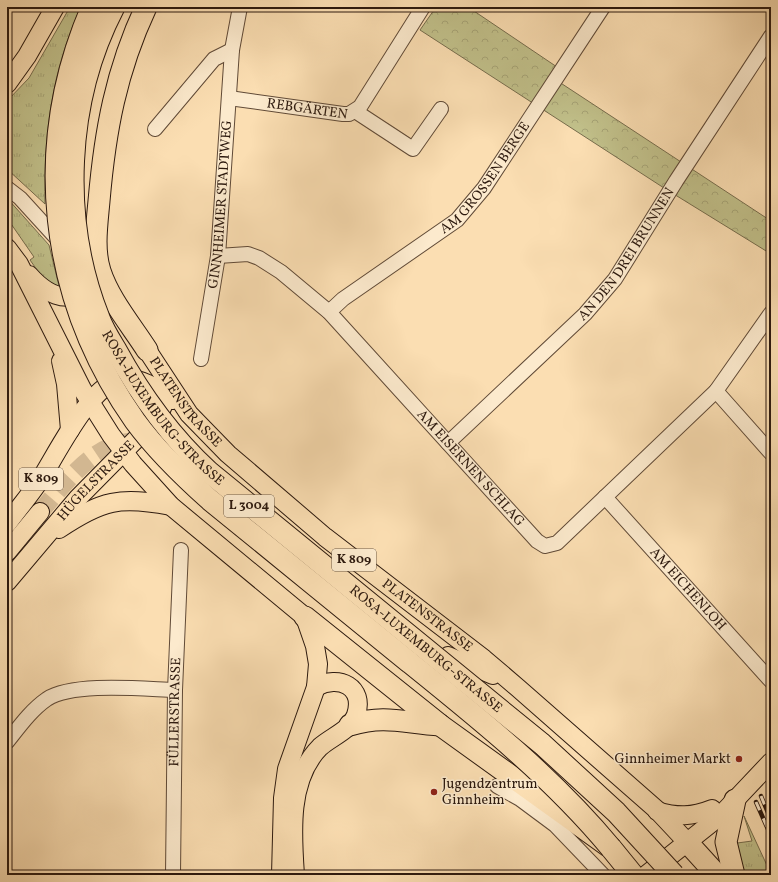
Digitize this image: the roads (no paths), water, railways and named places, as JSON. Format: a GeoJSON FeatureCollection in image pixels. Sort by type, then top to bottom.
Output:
{"type":"FeatureCollection","features":[{"type":"Feature","properties":{"kind":"highway","name":"ROSA-LUXEMBURG-STRASSE"},"geometry":{"type":"LineString","coordinates":[[92,7],[71,65],[61,108],[55,184],[61,242],[73,297],[84,329],[112,386],[148,438],[182,475],[210,500],[492,730],[550,781],[588,820],[633,875]]}},
{"type":"Feature","properties":{"kind":"highway","name":"ROSA-LUXEMBURG-STRASSE"},"geometry":{"type":"LineString","coordinates":[[114,7],[97,46],[88,75],[79,116],[75,148],[75,212],[79,247],[86,276],[100,319],[147,402],[183,447],[223,485],[542,744],[616,812],[674,875]]}},
{"type":"Feature","properties":{"kind":"highway"},"geometry":{"type":"LineString","coordinates":[[146,7],[126,54],[110,114],[103,158],[97,225],[96,278],[113,298],[147,350]]}},
{"type":"Feature","properties":{"kind":"highway"},"geometry":{"type":"LineString","coordinates":[[305,617],[440,725],[611,848]]}},
{"type":"Feature","properties":{"kind":"highway"},"geometry":{"type":"LineString","coordinates":[[350,725],[377,718],[394,718],[422,724],[440,725]]}},
{"type":"Feature","properties":{"kind":"highway"},"geometry":{"type":"LineString","coordinates":[[734,875],[726,842],[735,800]]}},
{"type":"Feature","properties":{"kind":"highway"},"geometry":{"type":"LineString","coordinates":[[682,844],[717,875]]}},
{"type":"Feature","properties":{"kind":"main road"},"geometry":{"type":"LineString","coordinates":[[7,84],[27,56],[56,7]]}},
{"type":"Feature","properties":{"kind":"main road"},"geometry":{"type":"LineString","coordinates":[[7,248],[19,264],[36,282],[52,295],[60,297],[73,295],[84,291],[96,278]]}},
{"type":"Feature","properties":{"kind":"main road"},"geometry":{"type":"LineString","coordinates":[[19,264],[90,403],[123,452],[171,506],[305,617],[315,646],[318,664],[316,687],[287,769],[283,798],[281,875]]}},
{"type":"Feature","properties":{"kind":"main road"},"geometry":{"type":"LineString","coordinates":[[56,337],[66,384],[70,430]]}},
{"type":"Feature","properties":{"kind":"main road","name":"PLATENSTRASSE"},"geometry":{"type":"LineString","coordinates":[[147,350],[161,374],[190,414],[228,454],[295,513],[484,659],[518,688],[657,810],[682,844]]}},
{"type":"Feature","properties":{"kind":"main road","name":"HÜGELSTRASSE"},"geometry":{"type":"LineString","coordinates":[[7,582],[78,498],[163,411],[165,394],[161,374]]}},
{"type":"Feature","properties":{"kind":"main road","name":"K 809"},"geometry":{"type":"LineString","coordinates":[[7,524],[40,481],[70,430],[104,387],[122,379],[146,382],[165,394],[190,414]]}},
{"type":"Feature","properties":{"kind":"main road"},"geometry":{"type":"LineString","coordinates":[[43,540],[72,520],[109,503],[135,500],[171,506]]}},
{"type":"Feature","properties":{"kind":"main road"},"geometry":{"type":"LineString","coordinates":[[7,552],[40,512]]}},
{"type":"Feature","properties":{"kind":"main road","name":"K 809"},"geometry":{"type":"LineString","coordinates":[[448,656],[518,688]]}},
{"type":"Feature","properties":{"kind":"main road"},"geometry":{"type":"LineString","coordinates":[[295,875],[294,818],[297,791],[303,774],[319,749],[350,725],[357,710],[357,700],[353,690],[339,681],[326,681],[316,687]]}},
{"type":"Feature","properties":{"kind":"main road"},"geometry":{"type":"LineString","coordinates":[[646,875],[682,844],[716,820],[771,762]]}},
{"type":"Feature","properties":{"kind":"main road"},"geometry":{"type":"LineString","coordinates":[[682,844],[695,824],[712,809],[758,775]]}},
{"type":"Feature","properties":{"kind":"main road"},"geometry":{"type":"LineString","coordinates":[[657,810],[680,816],[700,814],[712,809]]}},
{"type":"Feature","properties":{"kind":"street","name":"GINNHEIMER STADTWEG"},"geometry":{"type":"LineString","coordinates":[[201,359],[218,256],[232,50],[240,7]]}},
{"type":"Feature","properties":{"kind":"street","name":"REBGÄRTEN"},"geometry":{"type":"LineString","coordinates":[[229,98],[343,114],[355,112],[360,107],[423,7]]}},
{"type":"Feature","properties":{"kind":"street","name":"AM GROSSEN BERGE"},"geometry":{"type":"LineString","coordinates":[[329,312],[343,299],[457,220],[484,188],[603,7]]}},
{"type":"Feature","properties":{"kind":"street","name":"AN DEN DREI BRUNNEN"},"geometry":{"type":"LineString","coordinates":[[448,443],[585,314],[615,279],[676,181],[771,36]]}},
{"type":"Feature","properties":{"kind":"street"},"geometry":{"type":"LineString","coordinates":[[155,129],[214,59],[232,50]]}},
{"type":"Feature","properties":{"kind":"street"},"geometry":{"type":"LineString","coordinates":[[355,112],[413,149],[441,109]]}},
{"type":"Feature","properties":{"kind":"street"},"geometry":{"type":"LineString","coordinates":[[7,188],[20,198],[96,278]]}},
{"type":"Feature","properties":{"kind":"street","name":"AM EISERNEN SCHLAG"},"geometry":{"type":"LineString","coordinates":[[218,256],[248,254],[259,258],[281,272],[329,312],[537,541],[545,546],[557,543],[716,391],[771,313]]}},
{"type":"Feature","properties":{"kind":"street"},"geometry":{"type":"LineString","coordinates":[[716,391],[771,453]]}},
{"type":"Feature","properties":{"kind":"street","name":"AM EICHENLOH"},"geometry":{"type":"LineString","coordinates":[[605,497],[771,681]]}},
{"type":"Feature","properties":{"kind":"street","name":"FÜLLERSTRASSE"},"geometry":{"type":"LineString","coordinates":[[173,875],[175,690],[181,550]]}},
{"type":"Feature","properties":{"kind":"street"},"geometry":{"type":"LineString","coordinates":[[7,742],[37,707],[49,698],[65,691],[96,689],[175,690]]}},
{"type":"Feature","properties":{"kind":"street"},"geometry":{"type":"LineString","coordinates":[[497,786],[520,799],[555,825],[602,875]]}},
{"type":"Feature","properties":{"kind":"tunnel"},"geometry":{"type":"LineString","coordinates":[[40,512],[69,479],[92,458],[105,449],[118,444],[132,442]]}},
{"type":"Feature","properties":{"kind":"railway"},"geometry":{"type":"LineString","coordinates":[[761,796],[771,820]]}},
{"type":"Feature","properties":{"kind":"railway"},"geometry":{"type":"LineString","coordinates":[[756,802],[771,836]]}},
{"type":"Feature","properties":{"kind":"place","name":"Ginnheimer Markt"},"geometry":{"type":"Point","coordinates":[739,759]}},
{"type":"Feature","properties":{"kind":"place","name":"Jugendzentrum Ginnheim"},"geometry":{"type":"Point","coordinates":[434,792]}}]}
